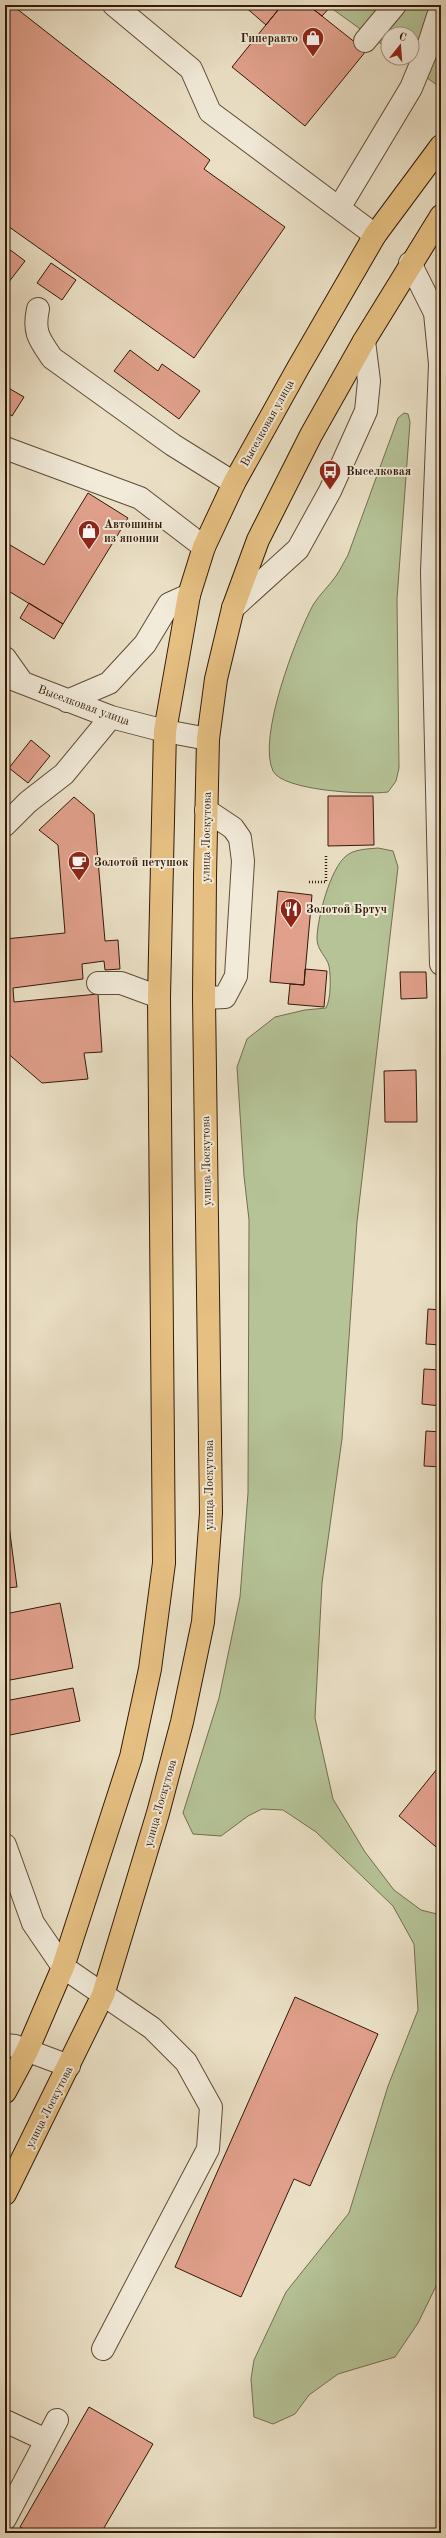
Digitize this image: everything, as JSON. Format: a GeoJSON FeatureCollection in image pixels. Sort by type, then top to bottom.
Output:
{"type":"FeatureCollection","features":[{"type":"Feature","properties":{"kind":"main road","name":"Выселковая улица"},"geometry":{"type":"LineString","coordinates":[[165,731],[189,595],[204,547],[234,483],[375,235],[441,146]]}},
{"type":"Feature","properties":{"kind":"main road"},"geometry":{"type":"LineString","coordinates":[[208,739],[216,679],[233,608],[258,540],[311,435],[364,341],[410,263],[441,216]]}},
{"type":"Feature","properties":{"kind":"main road"},"geometry":{"type":"LineString","coordinates":[[5,2092],[27,2051],[63,1967],[131,1757],[150,1669],[164,1563],[159,997],[165,731]]}},
{"type":"Feature","properties":{"kind":"main road","name":"улица Лоскутова"},"geometry":{"type":"LineString","coordinates":[[5,2194],[103,1996],[158,1814],[182,1722],[203,1622],[211,1513],[204,998],[208,739]]}},
{"type":"Feature","properties":{"kind":"street"},"geometry":{"type":"LineString","coordinates":[[114,5],[191,69],[210,112],[375,235]]}},
{"type":"Feature","properties":{"kind":"street"},"geometry":{"type":"LineString","coordinates":[[365,41],[395,5]]}},
{"type":"Feature","properties":{"kind":"street"},"geometry":{"type":"LineString","coordinates":[[339,208],[411,88],[441,6]]}},
{"type":"Feature","properties":{"kind":"street"},"geometry":{"type":"LineString","coordinates":[[410,263],[435,313],[440,364],[432,572],[441,964]]}},
{"type":"Feature","properties":{"kind":"street"},"geometry":{"type":"LineString","coordinates":[[38,309],[34,326],[40,341],[52,358],[174,445],[234,483]]}},
{"type":"Feature","properties":{"kind":"street"},"geometry":{"type":"LineString","coordinates":[[233,608],[298,549],[330,491],[366,411],[369,381],[364,341]]}},
{"type":"Feature","properties":{"kind":"street"},"geometry":{"type":"LineString","coordinates":[[5,448],[140,498],[204,547]]}},
{"type":"Feature","properties":{"kind":"street"},"geometry":{"type":"LineString","coordinates":[[67,700],[109,683],[145,644],[170,604],[189,595]]}},
{"type":"Feature","properties":{"kind":"street"},"geometry":{"type":"LineString","coordinates":[[5,658],[14,679]]}},
{"type":"Feature","properties":{"kind":"street","name":"Выселковая улица"},"geometry":{"type":"LineString","coordinates":[[14,679],[111,717],[165,731],[208,739]]}},
{"type":"Feature","properties":{"kind":"street"},"geometry":{"type":"LineString","coordinates":[[5,825],[28,802],[64,774],[111,717]]}},
{"type":"Feature","properties":{"kind":"street"},"geometry":{"type":"LineString","coordinates":[[204,998],[225,997],[236,976],[243,861],[240,838],[234,828],[206,810]]}},
{"type":"Feature","properties":{"kind":"street"},"geometry":{"type":"LineString","coordinates":[[98,983],[121,983],[159,997]]}},
{"type":"Feature","properties":{"kind":"street"},"geometry":{"type":"LineString","coordinates":[[5,1845],[33,1923],[63,1967],[103,1996],[152,2028],[186,2062],[211,2107],[208,2149],[103,2349]]}},
{"type":"Feature","properties":{"kind":"street"},"geometry":{"type":"LineString","coordinates":[[5,2044],[69,2066]]}},
{"type":"Feature","properties":{"kind":"street"},"geometry":{"type":"LineString","coordinates":[[5,2519],[57,2420]]}},
{"type":"Feature","properties":{"kind":"street"},"geometry":{"type":"LineString","coordinates":[[5,2421],[46,2440]]}},
{"type":"Feature","properties":{"kind":"path"},"geometry":{"type":"LineString","coordinates":[[309,882],[326,882],[326,856]]}},
{"type":"Feature","properties":{"kind":"green space"},"geometry":{"type":"Polygon","coordinates":[[[327,5],[441,5],[441,88],[411,66],[420,66],[420,26],[380,26],[380,43],[327,5]]]}},
{"type":"Feature","properties":{"kind":"green space"},"geometry":{"type":"Polygon","coordinates":[[[404,413],[408,414],[410,422],[397,599],[399,768],[396,781],[388,792],[377,793],[326,790],[292,783],[280,778],[273,771],[269,756],[270,736],[274,712],[281,688],[297,640],[313,605],[336,576],[348,555],[398,418],[404,413]]]}},
{"type":"Feature","properties":{"kind":"green space"},"geometry":{"type":"Polygon","coordinates":[[[378,848],[393,851],[398,867],[357,1222],[342,1439],[322,1583],[315,1718],[333,1799],[365,1852],[394,1890],[421,1910],[441,1915],[441,2276],[418,2323],[395,2357],[338,2374],[309,2395],[295,2414],[273,2424],[254,2417],[251,2379],[254,2360],[286,2292],[349,2213],[388,2086],[418,2010],[414,1944],[393,1906],[316,1832],[283,1810],[262,1809],[248,1816],[221,1836],[193,1834],[183,1813],[219,1698],[240,1597],[248,1493],[249,1220],[244,1176],[237,1067],[247,1039],[275,1017],[305,1010],[326,1008],[330,994],[330,971],[328,963],[317,943],[319,919],[322,907],[330,883],[340,862],[349,854],[357,851],[378,848]]]}},
{"type":"Feature","properties":{"kind":"building"},"geometry":{"type":"Polygon","coordinates":[[[5,5],[12,5],[210,160],[204,169],[285,227],[194,358],[5,224],[5,5]]]}},
{"type":"Feature","properties":{"kind":"building"},"geometry":{"type":"Polygon","coordinates":[[[243,5],[282,5],[266,25],[243,5]]]}},
{"type":"Feature","properties":{"kind":"building"},"geometry":{"type":"Polygon","coordinates":[[[282,5],[308,5],[366,51],[305,126],[232,67],[282,5]]]}},
{"type":"Feature","properties":{"kind":"building"},"geometry":{"type":"Polygon","coordinates":[[[308,5],[332,5],[322,16],[308,5]]]}},
{"type":"Feature","properties":{"kind":"building"},"geometry":{"type":"Polygon","coordinates":[[[5,246],[25,261],[5,287],[5,246]]]}},
{"type":"Feature","properties":{"kind":"building"},"geometry":{"type":"Polygon","coordinates":[[[51,263],[76,280],[62,300],[37,283],[51,263]]]}},
{"type":"Feature","properties":{"kind":"building"},"geometry":{"type":"Polygon","coordinates":[[[130,350],[158,371],[162,364],[200,391],[179,419],[114,371],[130,350]]]}},
{"type":"Feature","properties":{"kind":"building"},"geometry":{"type":"Polygon","coordinates":[[[5,386],[24,397],[12,416],[5,412],[5,386]]]}},
{"type":"Feature","properties":{"kind":"building"},"geometry":{"type":"Polygon","coordinates":[[[88,493],[128,518],[63,624],[5,589],[5,542],[44,565],[88,493]]]}},
{"type":"Feature","properties":{"kind":"building"},"geometry":{"type":"Polygon","coordinates":[[[29,603],[63,624],[54,639],[20,618],[29,603]]]}},
{"type":"Feature","properties":{"kind":"building"},"geometry":{"type":"Polygon","coordinates":[[[31,740],[50,756],[28,783],[9,768],[31,740]]]}},
{"type":"Feature","properties":{"kind":"building"},"geometry":{"type":"Polygon","coordinates":[[[328,796],[373,796],[374,845],[328,846],[328,796]]]}},
{"type":"Feature","properties":{"kind":"building"},"geometry":{"type":"Polygon","coordinates":[[[74,797],[94,814],[105,941],[118,940],[120,969],[105,970],[104,961],[82,964],[83,979],[13,988],[14,1002],[98,994],[102,1052],[84,1053],[88,1079],[42,1083],[5,1051],[5,939],[65,933],[58,845],[39,830],[74,797]]]}},
{"type":"Feature","properties":{"kind":"building"},"geometry":{"type":"Polygon","coordinates":[[[278,891],[312,895],[304,985],[270,982],[278,891]]]}},
{"type":"Feature","properties":{"kind":"building"},"geometry":{"type":"Polygon","coordinates":[[[305,969],[327,971],[324,1007],[288,1004],[290,984],[304,985],[305,969]]]}},
{"type":"Feature","properties":{"kind":"building"},"geometry":{"type":"Polygon","coordinates":[[[400,972],[426,972],[427,998],[401,999],[400,972]]]}},
{"type":"Feature","properties":{"kind":"building"},"geometry":{"type":"Polygon","coordinates":[[[416,1070],[417,1122],[385,1122],[384,1071],[416,1070]]]}},
{"type":"Feature","properties":{"kind":"building"},"geometry":{"type":"Polygon","coordinates":[[[428,1309],[441,1310],[441,1345],[426,1344],[428,1309]]]}},
{"type":"Feature","properties":{"kind":"building"},"geometry":{"type":"Polygon","coordinates":[[[424,1369],[441,1370],[441,1406],[422,1404],[424,1369]]]}},
{"type":"Feature","properties":{"kind":"building"},"geometry":{"type":"Polygon","coordinates":[[[426,1431],[441,1432],[441,1467],[424,1466],[426,1431]]]}},
{"type":"Feature","properties":{"kind":"building"},"geometry":{"type":"Polygon","coordinates":[[[5,1495],[17,1587],[5,1588],[5,1495]]]}},
{"type":"Feature","properties":{"kind":"building"},"geometry":{"type":"Polygon","coordinates":[[[60,1603],[73,1668],[5,1681],[5,1614],[60,1603]]]}},
{"type":"Feature","properties":{"kind":"building"},"geometry":{"type":"Polygon","coordinates":[[[73,1688],[80,1721],[5,1736],[5,1701],[73,1688]]]}},
{"type":"Feature","properties":{"kind":"building"},"geometry":{"type":"Polygon","coordinates":[[[441,1764],[441,1851],[399,1816],[441,1764]]]}},
{"type":"Feature","properties":{"kind":"building"},"geometry":{"type":"Polygon","coordinates":[[[295,1997],[378,2034],[310,2186],[294,2179],[241,2297],[175,2267],[295,1997]]]}},
{"type":"Feature","properties":{"kind":"building"},"geometry":{"type":"Polygon","coordinates":[[[89,2407],[153,2444],[101,2533],[31,2533],[20,2527],[89,2407]]]}},
{"type":"Feature","properties":{"kind":"place","name":"Гиперавто"},"geometry":{"type":"Point","coordinates":[313,58]}},
{"type":"Feature","properties":{"kind":"place","name":"Выселковая"},"geometry":{"type":"Point","coordinates":[330,490]}},
{"type":"Feature","properties":{"kind":"place","name":"Автошины из японии"},"geometry":{"type":"Point","coordinates":[89,550]}},
{"type":"Feature","properties":{"kind":"place","name":"Золотой петушок"},"geometry":{"type":"Point","coordinates":[79,882]}},
{"type":"Feature","properties":{"kind":"place","name":"Золотой Бртуч"},"geometry":{"type":"Point","coordinates":[291,928]}}]}
